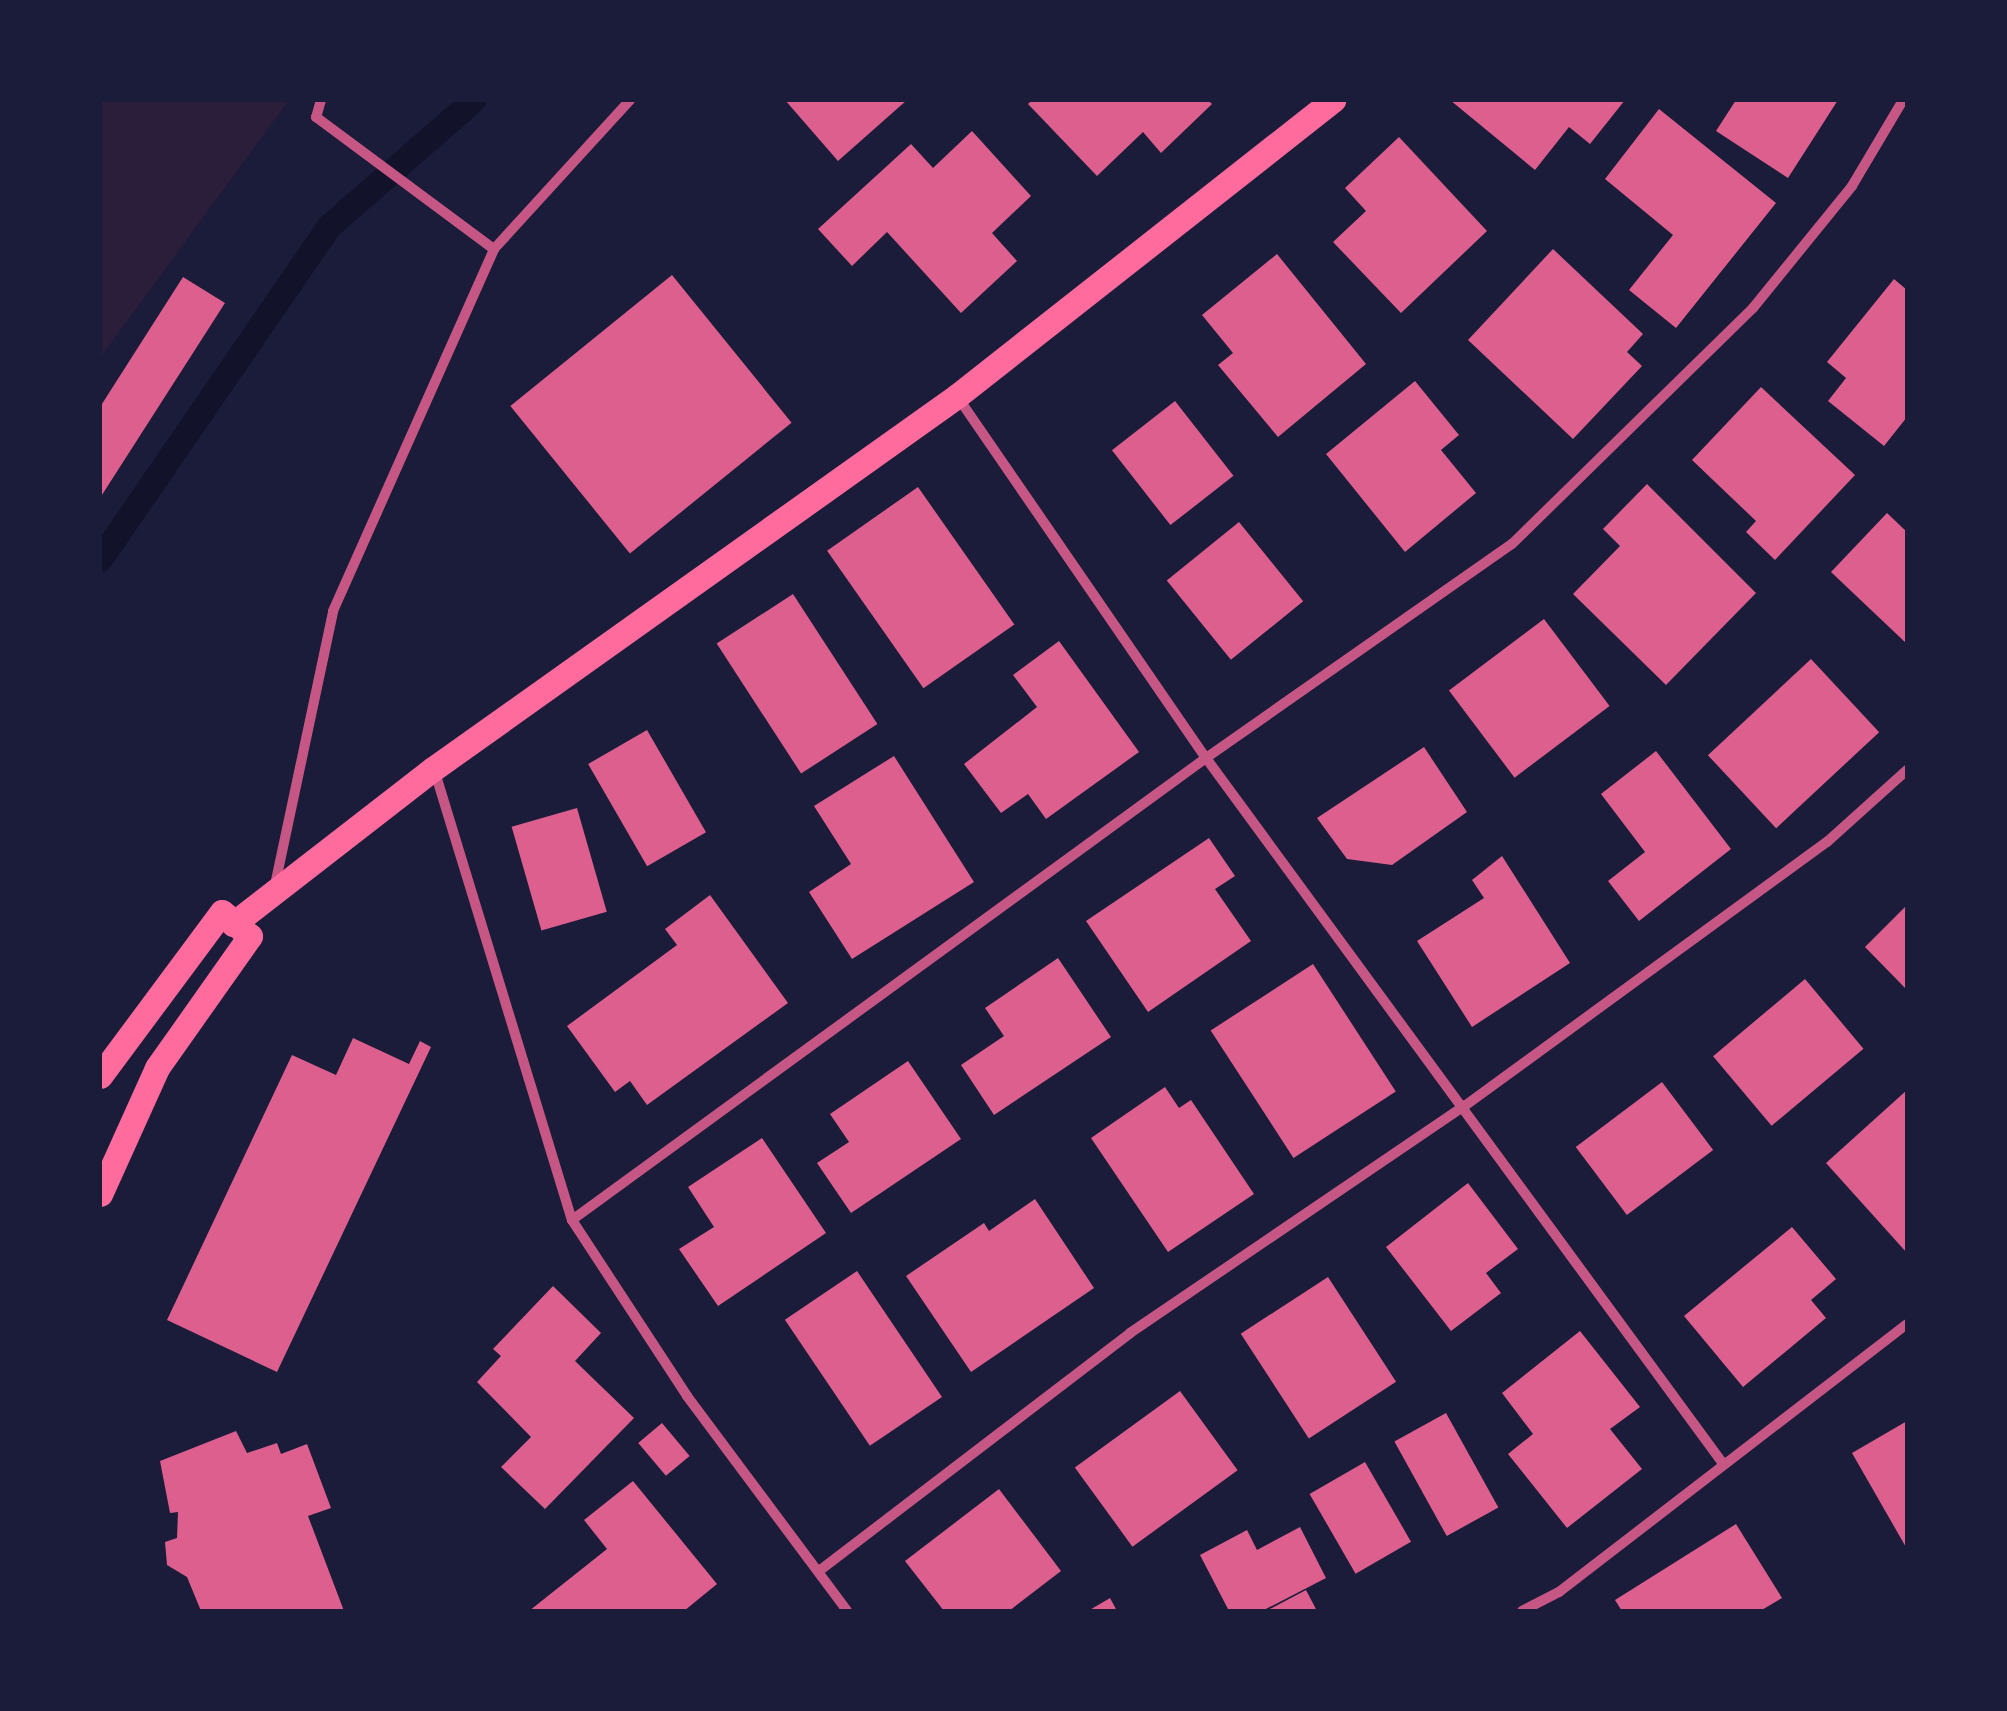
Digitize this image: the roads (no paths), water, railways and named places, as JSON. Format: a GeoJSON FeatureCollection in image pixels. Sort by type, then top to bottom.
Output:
{"type":"FeatureCollection","features":[{"type":"Feature","properties":{"kind":"main road"},"geometry":{"type":"LineString","coordinates":[[233,924],[434,768],[957,396],[1333,100]]}},
{"type":"Feature","properties":{"kind":"main road"},"geometry":{"type":"LineString","coordinates":[[100,1076],[222,912],[250,936],[157,1068],[100,1194]]}},
{"type":"Feature","properties":{"kind":"street"},"geometry":{"type":"LineString","coordinates":[[321,100],[316,117],[368,151],[494,250]]}},
{"type":"Feature","properties":{"kind":"street"},"geometry":{"type":"LineString","coordinates":[[274,891],[333,611],[494,250],[630,100]]}},
{"type":"Feature","properties":{"kind":"street"},"geometry":{"type":"LineString","coordinates":[[572,1220],[1206,758],[1512,544],[1753,308],[1852,186],[1903,100]]}},
{"type":"Feature","properties":{"kind":"street"},"geometry":{"type":"LineString","coordinates":[[957,396],[1206,758],[1466,1105],[1724,1465]]}},
{"type":"Feature","properties":{"kind":"street"},"geometry":{"type":"LineString","coordinates":[[434,768],[572,1220],[687,1396],[847,1611]]}},
{"type":"Feature","properties":{"kind":"street"},"geometry":{"type":"LineString","coordinates":[[819,1570],[1130,1333],[1466,1105],[1827,842],[1907,770]]}},
{"type":"Feature","properties":{"kind":"street"},"geometry":{"type":"LineString","coordinates":[[1522,1611],[1559,1592],[1907,1324]]}},
{"type":"Feature","properties":{"kind":"waterway"},"geometry":{"type":"LineString","coordinates":[[100,559],[328,227],[473,100]]}}]}
